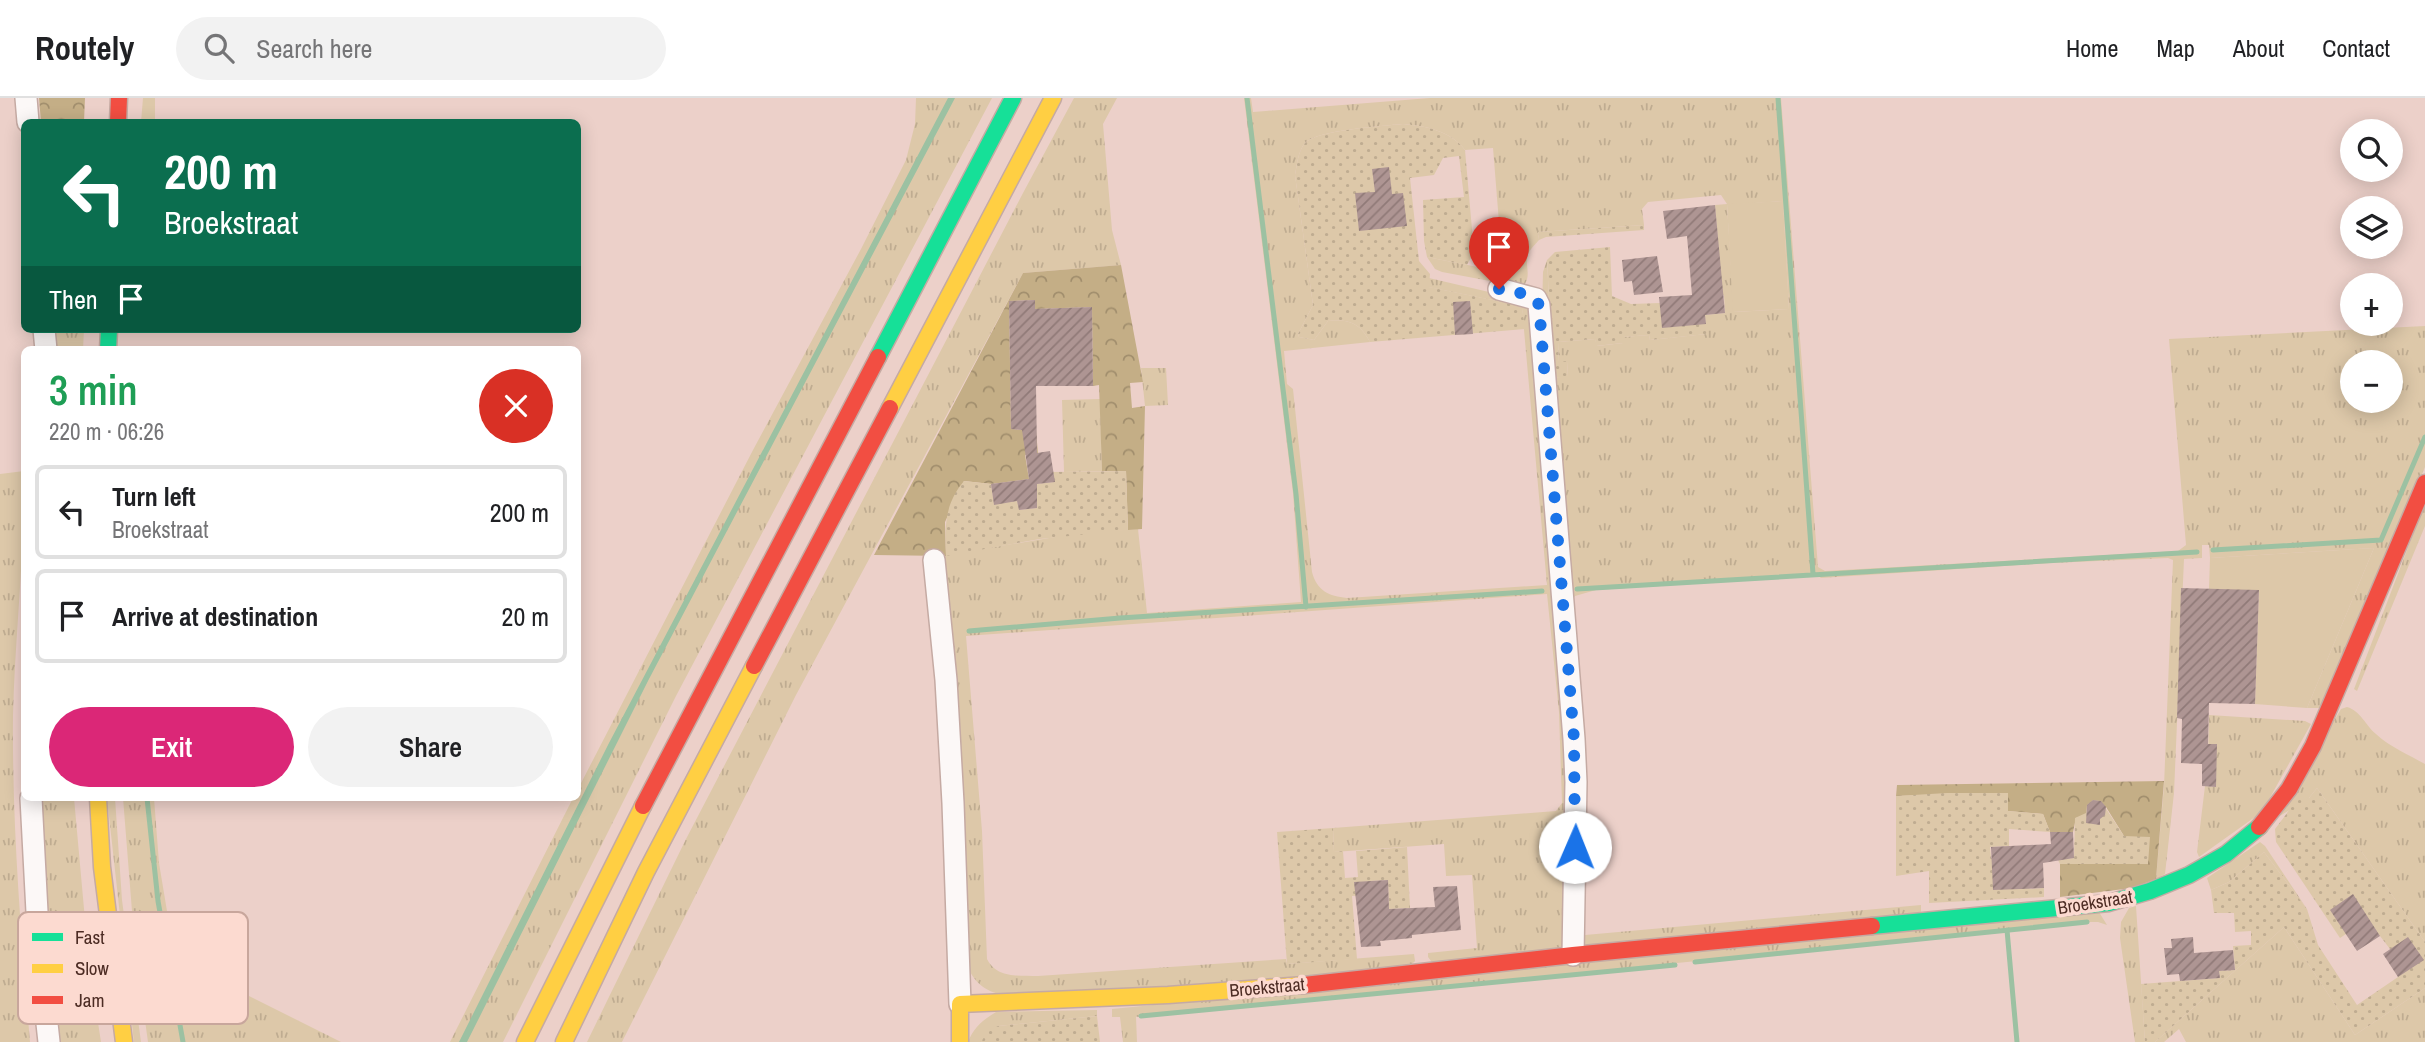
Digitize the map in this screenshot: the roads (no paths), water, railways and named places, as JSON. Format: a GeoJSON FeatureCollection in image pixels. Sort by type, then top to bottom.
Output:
{"type":"FeatureCollection","features":[{"type":"Feature","properties":{"kind":"main road"},"geometry":{"type":"LineString","coordinates":[[118,119],[119,98]]}},
{"type":"Feature","properties":{"kind":"main road"},"geometry":{"type":"LineString","coordinates":[[525,1042],[645,801],[1013,98]]}},
{"type":"Feature","properties":{"kind":"main road"},"geometry":{"type":"LineString","coordinates":[[564,1042],[658,848],[1054,98]]}},
{"type":"Feature","properties":{"kind":"main road","name":"Broekstraat"},"geometry":{"type":"LineString","coordinates":[[960,1004],[1168,995],[1291,986],[1573,955],[2109,903],[2144,894],[2202,868],[2231,850],[2259,827],[2281,800],[2302,768],[2326,719],[2425,483]]}},
{"type":"Feature","properties":{"kind":"main road"},"geometry":{"type":"LineString","coordinates":[[98,801],[108,912]]}},
{"type":"Feature","properties":{"kind":"main road"},"geometry":{"type":"LineString","coordinates":[[960,1004],[960,1042]]}},
{"type":"Feature","properties":{"kind":"main road"},"geometry":{"type":"LineString","coordinates":[[122,1024],[124,1042]]}},
{"type":"Feature","properties":{"kind":"street"},"geometry":{"type":"LineString","coordinates":[[26,98],[27,119]]}},
{"type":"Feature","properties":{"kind":"street"},"geometry":{"type":"LineString","coordinates":[[1499,289],[1529,296],[1536,299],[1539,305],[1574,739],[1576,782],[1573,955]]}},
{"type":"Feature","properties":{"kind":"street"},"geometry":{"type":"LineString","coordinates":[[934,560],[946,680],[954,803],[960,1004]]}},
{"type":"Feature","properties":{"kind":"street"},"geometry":{"type":"LineString","coordinates":[[31,801],[37,912]]}},
{"type":"Feature","properties":{"kind":"street"},"geometry":{"type":"LineString","coordinates":[[47,1024],[49,1042]]}},
{"type":"Feature","properties":{"kind":"waterway"},"geometry":{"type":"LineString","coordinates":[[1247,98],[1296,494],[1306,607]]}},
{"type":"Feature","properties":{"kind":"waterway"},"geometry":{"type":"LineString","coordinates":[[1778,98],[1813,574]]}},
{"type":"Feature","properties":{"kind":"waterway"},"geometry":{"type":"LineString","coordinates":[[2213,550],[2381,540],[2425,437]]}},
{"type":"Feature","properties":{"kind":"waterway"},"geometry":{"type":"LineString","coordinates":[[1577,589],[2197,552]]}},
{"type":"Feature","properties":{"kind":"waterway"},"geometry":{"type":"LineString","coordinates":[[969,631],[1120,618],[1542,591]]}},
{"type":"Feature","properties":{"kind":"waterway"},"geometry":{"type":"LineString","coordinates":[[147,801],[160,912]]}},
{"type":"Feature","properties":{"kind":"waterway"},"geometry":{"type":"LineString","coordinates":[[1695,962],[2087,922]]}},
{"type":"Feature","properties":{"kind":"waterway"},"geometry":{"type":"LineString","coordinates":[[2007,930],[2017,1042]]}},
{"type":"Feature","properties":{"kind":"waterway"},"geometry":{"type":"LineString","coordinates":[[1141,1016],[1675,965]]}},
{"type":"Feature","properties":{"kind":"waterway"},"geometry":{"type":"LineString","coordinates":[[180,1024],[183,1042]]}}]}
